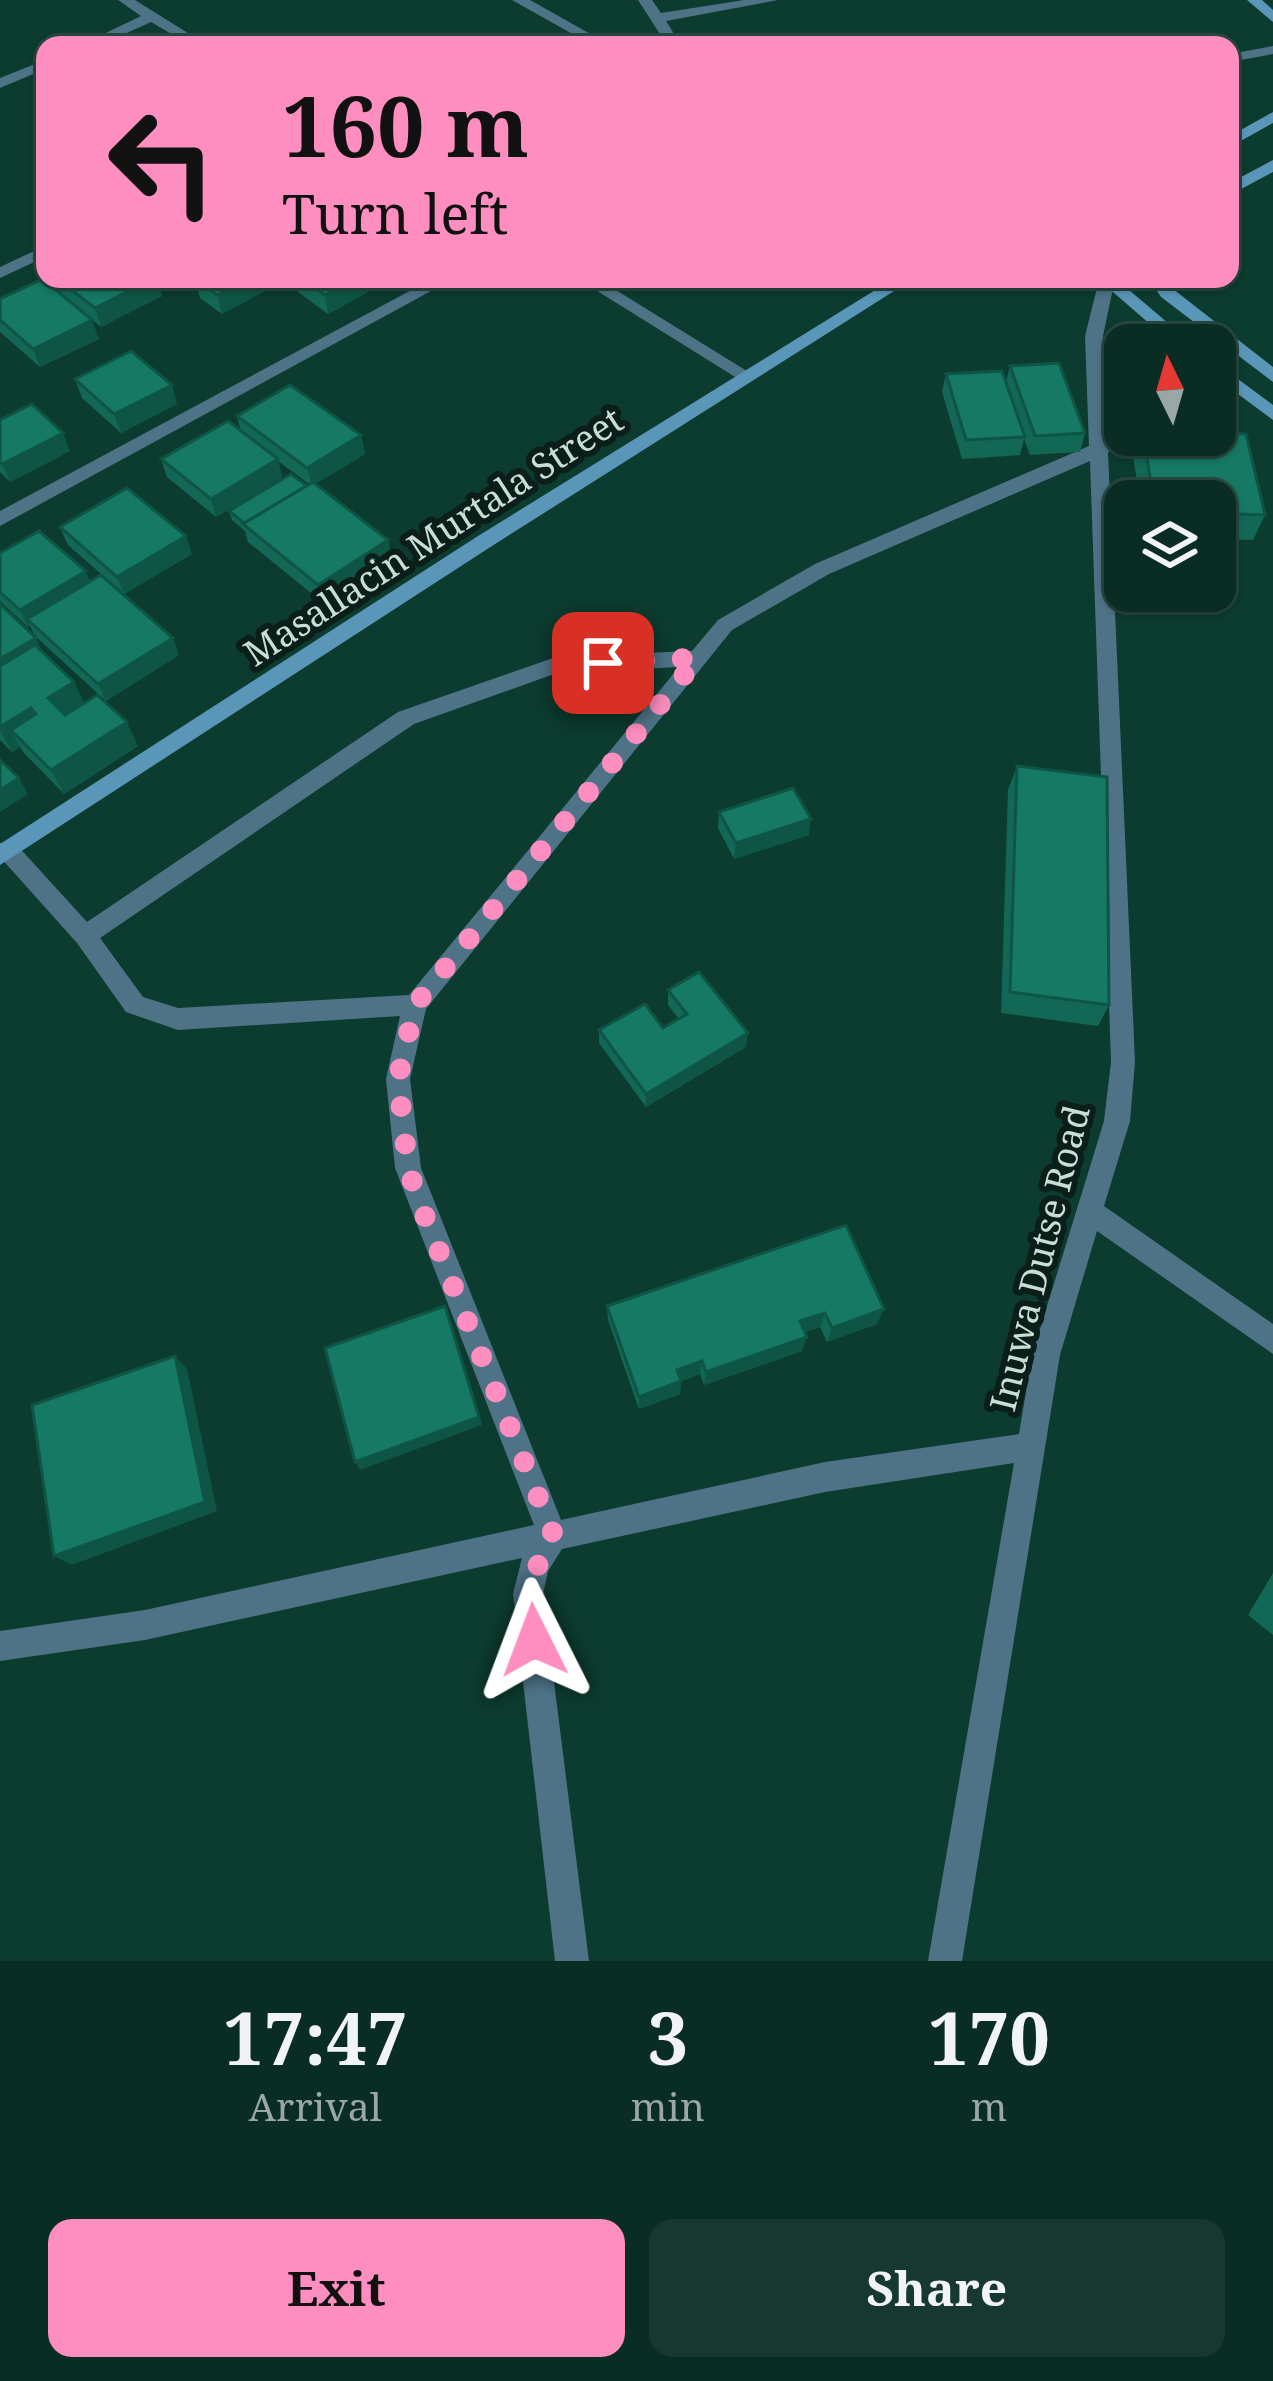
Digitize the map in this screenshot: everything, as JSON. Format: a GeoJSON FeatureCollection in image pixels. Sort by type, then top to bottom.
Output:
{"type":"FeatureCollection","features":[{"type":"Feature","properties":{"kind":"street"},"geometry":{"type":"LineString","coordinates":[[125,0],[185,36]]}},
{"type":"Feature","properties":{"kind":"street"},"geometry":{"type":"LineString","coordinates":[[520,0],[586,36]]}},
{"type":"Feature","properties":{"kind":"street"},"geometry":{"type":"LineString","coordinates":[[645,0],[668,36]]}},
{"type":"Feature","properties":{"kind":"street"},"geometry":{"type":"LineString","coordinates":[[657,18],[771,0]]}},
{"type":"Feature","properties":{"kind":"street"},"geometry":{"type":"LineString","coordinates":[[1254,0],[1273,18]]}},
{"type":"Feature","properties":{"kind":"street"},"geometry":{"type":"LineString","coordinates":[[108,36],[153,16]]}},
{"type":"Feature","properties":{"kind":"street"},"geometry":{"type":"LineString","coordinates":[[1239,56],[1273,50]]}},
{"type":"Feature","properties":{"kind":"street"},"geometry":{"type":"LineString","coordinates":[[0,84],[36,68]]}},
{"type":"Feature","properties":{"kind":"street"},"geometry":{"type":"LineString","coordinates":[[1239,137],[1273,117]]}},
{"type":"Feature","properties":{"kind":"street"},"geometry":{"type":"LineString","coordinates":[[1239,185],[1273,165]]}},
{"type":"Feature","properties":{"kind":"street"},"geometry":{"type":"LineString","coordinates":[[0,273],[36,255]]}},
{"type":"Feature","properties":{"kind":"street"},"geometry":{"type":"LineString","coordinates":[[0,518],[428,288]]}},
{"type":"Feature","properties":{"kind":"street"},"geometry":{"type":"LineString","coordinates":[[601,288],[746,376]]}},
{"type":"Feature","properties":{"kind":"street","name":"Masallacin Murtala Street"},"geometry":{"type":"LineString","coordinates":[[4,853],[890,288]]}},
{"type":"Feature","properties":{"kind":"street","name":"Inuwa Dutse Road"},"geometry":{"type":"LineString","coordinates":[[945,1961],[1046,1355],[1118,1121],[1123,1062],[1094,336],[1105,288]]}},
{"type":"Feature","properties":{"kind":"street"},"geometry":{"type":"LineString","coordinates":[[1117,288],[1160,324]]}},
{"type":"Feature","properties":{"kind":"street"},"geometry":{"type":"LineString","coordinates":[[1163,288],[1273,376]]}},
{"type":"Feature","properties":{"kind":"street"},"geometry":{"type":"LineString","coordinates":[[1236,385],[1273,414]]}},
{"type":"Feature","properties":{"kind":"street"},"geometry":{"type":"LineString","coordinates":[[554,1536],[408,1168],[398,1079],[415,1005],[725,625],[823,569],[1102,448]]}},
{"type":"Feature","properties":{"kind":"street"},"geometry":{"type":"LineString","coordinates":[[85,936],[406,718],[556,665],[698,658]]}},
{"type":"Feature","properties":{"kind":"street"},"geometry":{"type":"LineString","coordinates":[[4,853],[85,936],[135,1005],[153,1014],[178,1019],[415,1005]]}},
{"type":"Feature","properties":{"kind":"street"},"geometry":{"type":"LineString","coordinates":[[1090,1210],[1273,1340]]}},
{"type":"Feature","properties":{"kind":"street"},"geometry":{"type":"LineString","coordinates":[[0,1646],[145,1625],[825,1477],[1032,1446]]}},
{"type":"Feature","properties":{"kind":"street"},"geometry":{"type":"LineString","coordinates":[[554,1536],[534,1565],[528,1594],[572,1961]]}},
{"type":"Feature","properties":{"kind":"building"},"geometry":{"type":"Polygon","coordinates":[[[36,282],[36,288],[54,288],[92,320],[33,349],[0,320],[0,299],[36,282]]]}},
{"type":"Feature","properties":{"kind":"building"},"geometry":{"type":"Polygon","coordinates":[[[69,288],[134,288],[95,308],[69,288]]]}},
{"type":"Feature","properties":{"kind":"building"},"geometry":{"type":"Polygon","coordinates":[[[131,351],[172,385],[114,414],[75,379],[131,351]]]}},
{"type":"Feature","properties":{"kind":"building"},"geometry":{"type":"Polygon","coordinates":[[[1059,363],[1085,433],[1035,436],[1010,366],[1059,363]]]}},
{"type":"Feature","properties":{"kind":"building"},"geometry":{"type":"Polygon","coordinates":[[[1002,371],[1025,437],[966,440],[946,374],[1002,371]]]}},
{"type":"Feature","properties":{"kind":"building"},"geometry":{"type":"Polygon","coordinates":[[[290,385],[361,435],[307,468],[237,416],[290,385]]]}},
{"type":"Feature","properties":{"kind":"building"},"geometry":{"type":"Polygon","coordinates":[[[32,404],[63,433],[2,464],[0,420],[32,404]]]}},
{"type":"Feature","properties":{"kind":"building"},"geometry":{"type":"Polygon","coordinates":[[[228,421],[278,459],[211,499],[161,459],[228,421]]]}},
{"type":"Feature","properties":{"kind":"building"},"geometry":{"type":"Polygon","coordinates":[[[1236,434],[1246,434],[1265,515],[1236,514],[1236,480],[1150,480],[1146,456],[1236,456],[1236,434]]]}},
{"type":"Feature","properties":{"kind":"building"},"geometry":{"type":"Polygon","coordinates":[[[291,474],[307,486],[244,523],[229,511],[291,474]]]}},
{"type":"Feature","properties":{"kind":"building"},"geometry":{"type":"Polygon","coordinates":[[[313,482],[388,540],[318,585],[243,524],[313,482]]]}},
{"type":"Feature","properties":{"kind":"building"},"geometry":{"type":"Polygon","coordinates":[[[127,488],[186,536],[117,577],[60,527],[127,488]]]}},
{"type":"Feature","properties":{"kind":"building"},"geometry":{"type":"Polygon","coordinates":[[[39,531],[86,571],[20,610],[0,592],[0,553],[39,531]]]}},
{"type":"Feature","properties":{"kind":"building"},"geometry":{"type":"Polygon","coordinates":[[[101,575],[173,638],[98,684],[27,619],[101,575]]]}},
{"type":"Feature","properties":{"kind":"building"},"geometry":{"type":"Polygon","coordinates":[[[0,604],[36,638],[0,659],[0,604]]]}},
{"type":"Feature","properties":{"kind":"building"},"geometry":{"type":"Polygon","coordinates":[[[35,645],[74,682],[48,698],[65,715],[97,695],[127,722],[51,770],[11,730],[36,714],[31,708],[0,727],[0,666],[35,645]]]}},
{"type":"Feature","properties":{"kind":"building"},"geometry":{"type":"Polygon","coordinates":[[[0,760],[19,778],[0,790],[0,760]]]}},
{"type":"Feature","properties":{"kind":"building"},"geometry":{"type":"Polygon","coordinates":[[[1017,766],[1107,777],[1109,1005],[1010,992],[1017,766]]]}},
{"type":"Feature","properties":{"kind":"building"},"geometry":{"type":"Polygon","coordinates":[[[793,788],[811,819],[736,843],[719,812],[793,788]]]}},
{"type":"Feature","properties":{"kind":"building"},"geometry":{"type":"Polygon","coordinates":[[[699,972],[748,1033],[646,1094],[599,1030],[645,1004],[663,1028],[687,1014],[668,990],[699,972]]]}},
{"type":"Feature","properties":{"kind":"building"},"geometry":{"type":"Polygon","coordinates":[[[846,1225],[884,1309],[832,1328],[825,1313],[800,1321],[807,1337],[706,1372],[702,1361],[677,1370],[681,1381],[639,1397],[607,1306],[846,1225]]]}},
{"type":"Feature","properties":{"kind":"building"},"geometry":{"type":"Polygon","coordinates":[[[445,1306],[479,1417],[355,1462],[325,1348],[445,1306]]]}},
{"type":"Feature","properties":{"kind":"building"},"geometry":{"type":"Polygon","coordinates":[[[175,1356],[205,1502],[54,1556],[32,1405],[175,1356]]]}},
{"type":"Feature","properties":{"kind":"route"},"geometry":{"type":"LineString","coordinates":[[534,1640],[528,1594],[534,1565],[554,1536],[418,1199],[408,1168],[398,1079],[415,1005],[438,971],[698,658],[603,663]]}}]}
